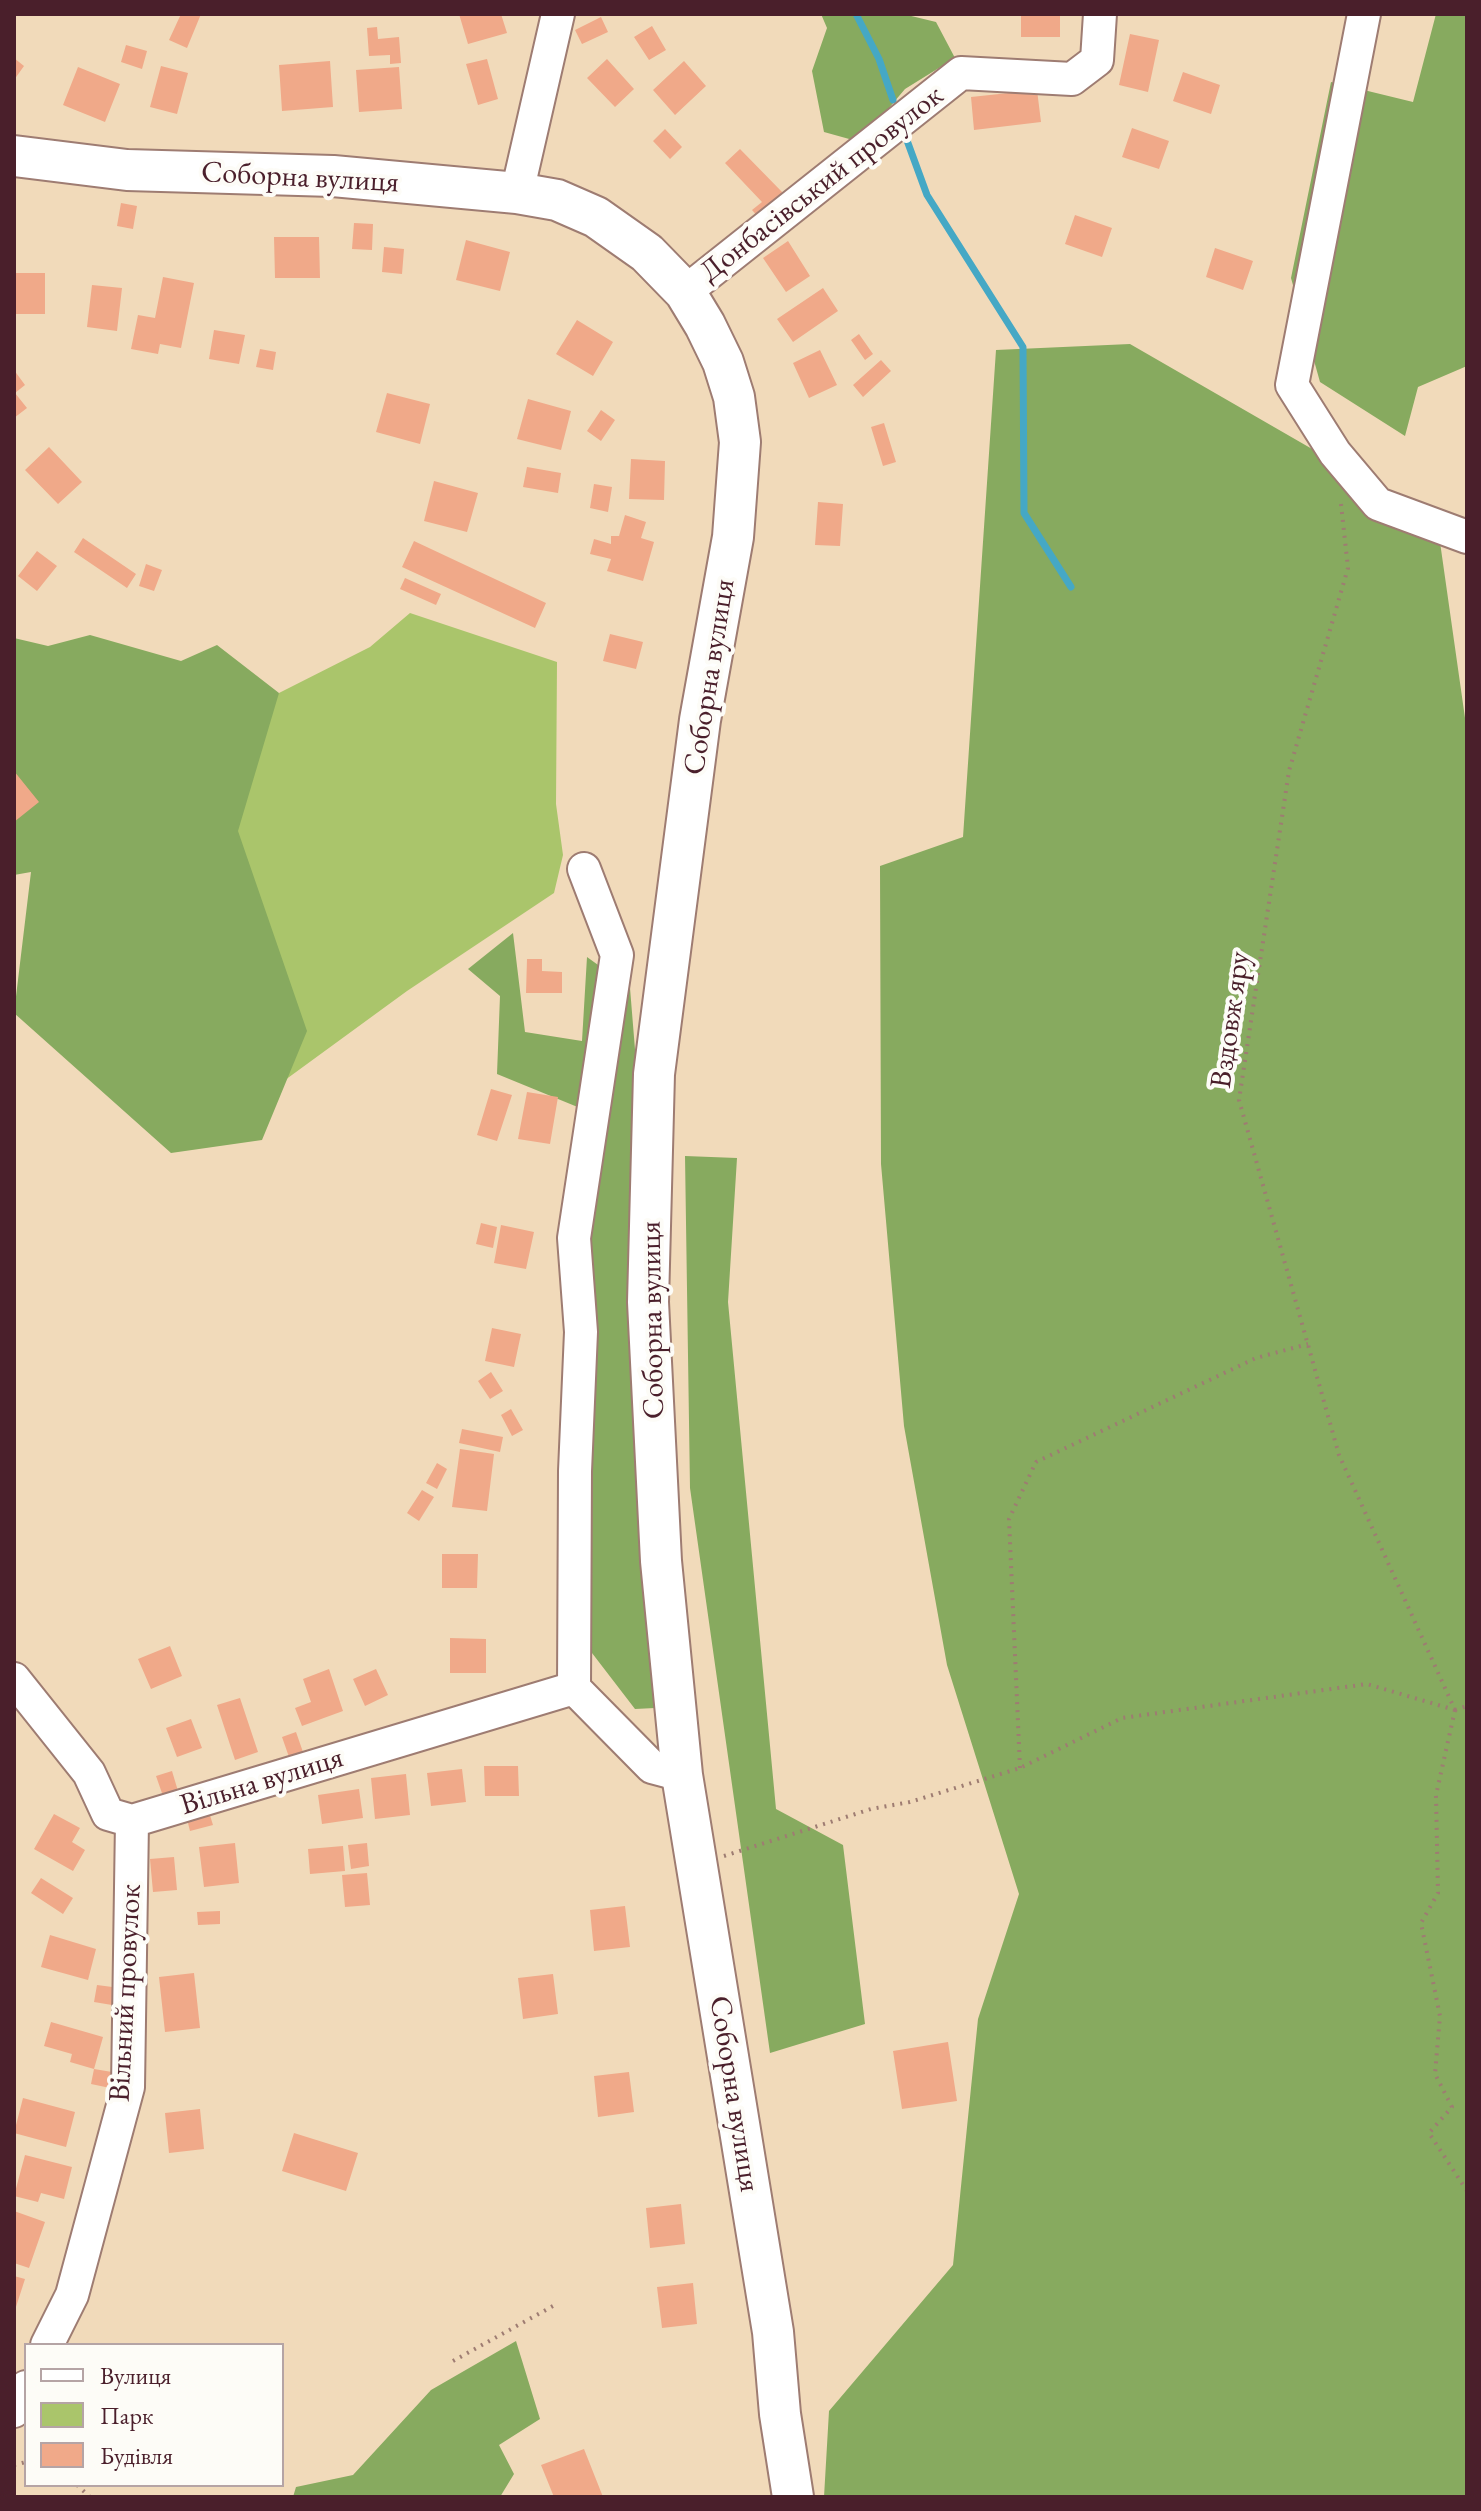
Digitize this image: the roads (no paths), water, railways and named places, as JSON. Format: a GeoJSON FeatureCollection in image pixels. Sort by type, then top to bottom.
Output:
{"type":"FeatureCollection","features":[{"type":"Feature","properties":{"kind":"main road","name":"Соборна вулиця"},"geometry":{"type":"LineString","coordinates":[[14,156],[127,170],[333,176],[517,193],[557,200],[596,217],[647,253],[685,292],[723,362],[734,397],[740,442],[733,537],[700,720],[654,1074],[648,1302],[661,1561],[682,1775],[773,2332],[780,2414],[793,2497]]}},
{"type":"Feature","properties":{"kind":"street"},"geometry":{"type":"LineString","coordinates":[[517,193],[558,14]]}},
{"type":"Feature","properties":{"kind":"street","name":"Донбасівський провулок"},"geometry":{"type":"LineString","coordinates":[[685,292],[961,73],[1072,79],[1097,60],[1100,14]]}},
{"type":"Feature","properties":{"kind":"street"},"geometry":{"type":"LineString","coordinates":[[1364,14],[1292,385],[1335,453],[1378,504],[1467,537]]}},
{"type":"Feature","properties":{"kind":"street"},"geometry":{"type":"LineString","coordinates":[[584,869],[617,955],[574,1238],[581,1332],[575,1471],[574,1688],[652,1767],[682,1775]]}},
{"type":"Feature","properties":{"kind":"street"},"geometry":{"type":"LineString","coordinates":[[14,1679],[89,1773],[108,1814],[132,1821]]}},
{"type":"Feature","properties":{"kind":"street","name":"Вільна вулиця"},"geometry":{"type":"LineString","coordinates":[[132,1821],[574,1688]]}},
{"type":"Feature","properties":{"kind":"street","name":"Вільний провулок"},"geometry":{"type":"LineString","coordinates":[[48,2343],[72,2295],[128,2087],[132,1821]]}},
{"type":"Feature","properties":{"kind":"street"},"geometry":{"type":"LineString","coordinates":[[14,2411],[24,2391]]}},
{"type":"Feature","properties":{"kind":"waterway"},"geometry":{"type":"LineString","coordinates":[[856,14],[879,59],[893,100]]}},
{"type":"Feature","properties":{"kind":"waterway"},"geometry":{"type":"LineString","coordinates":[[905,135],[927,195],[1023,347],[1024,513],[1071,587]]}}]}
